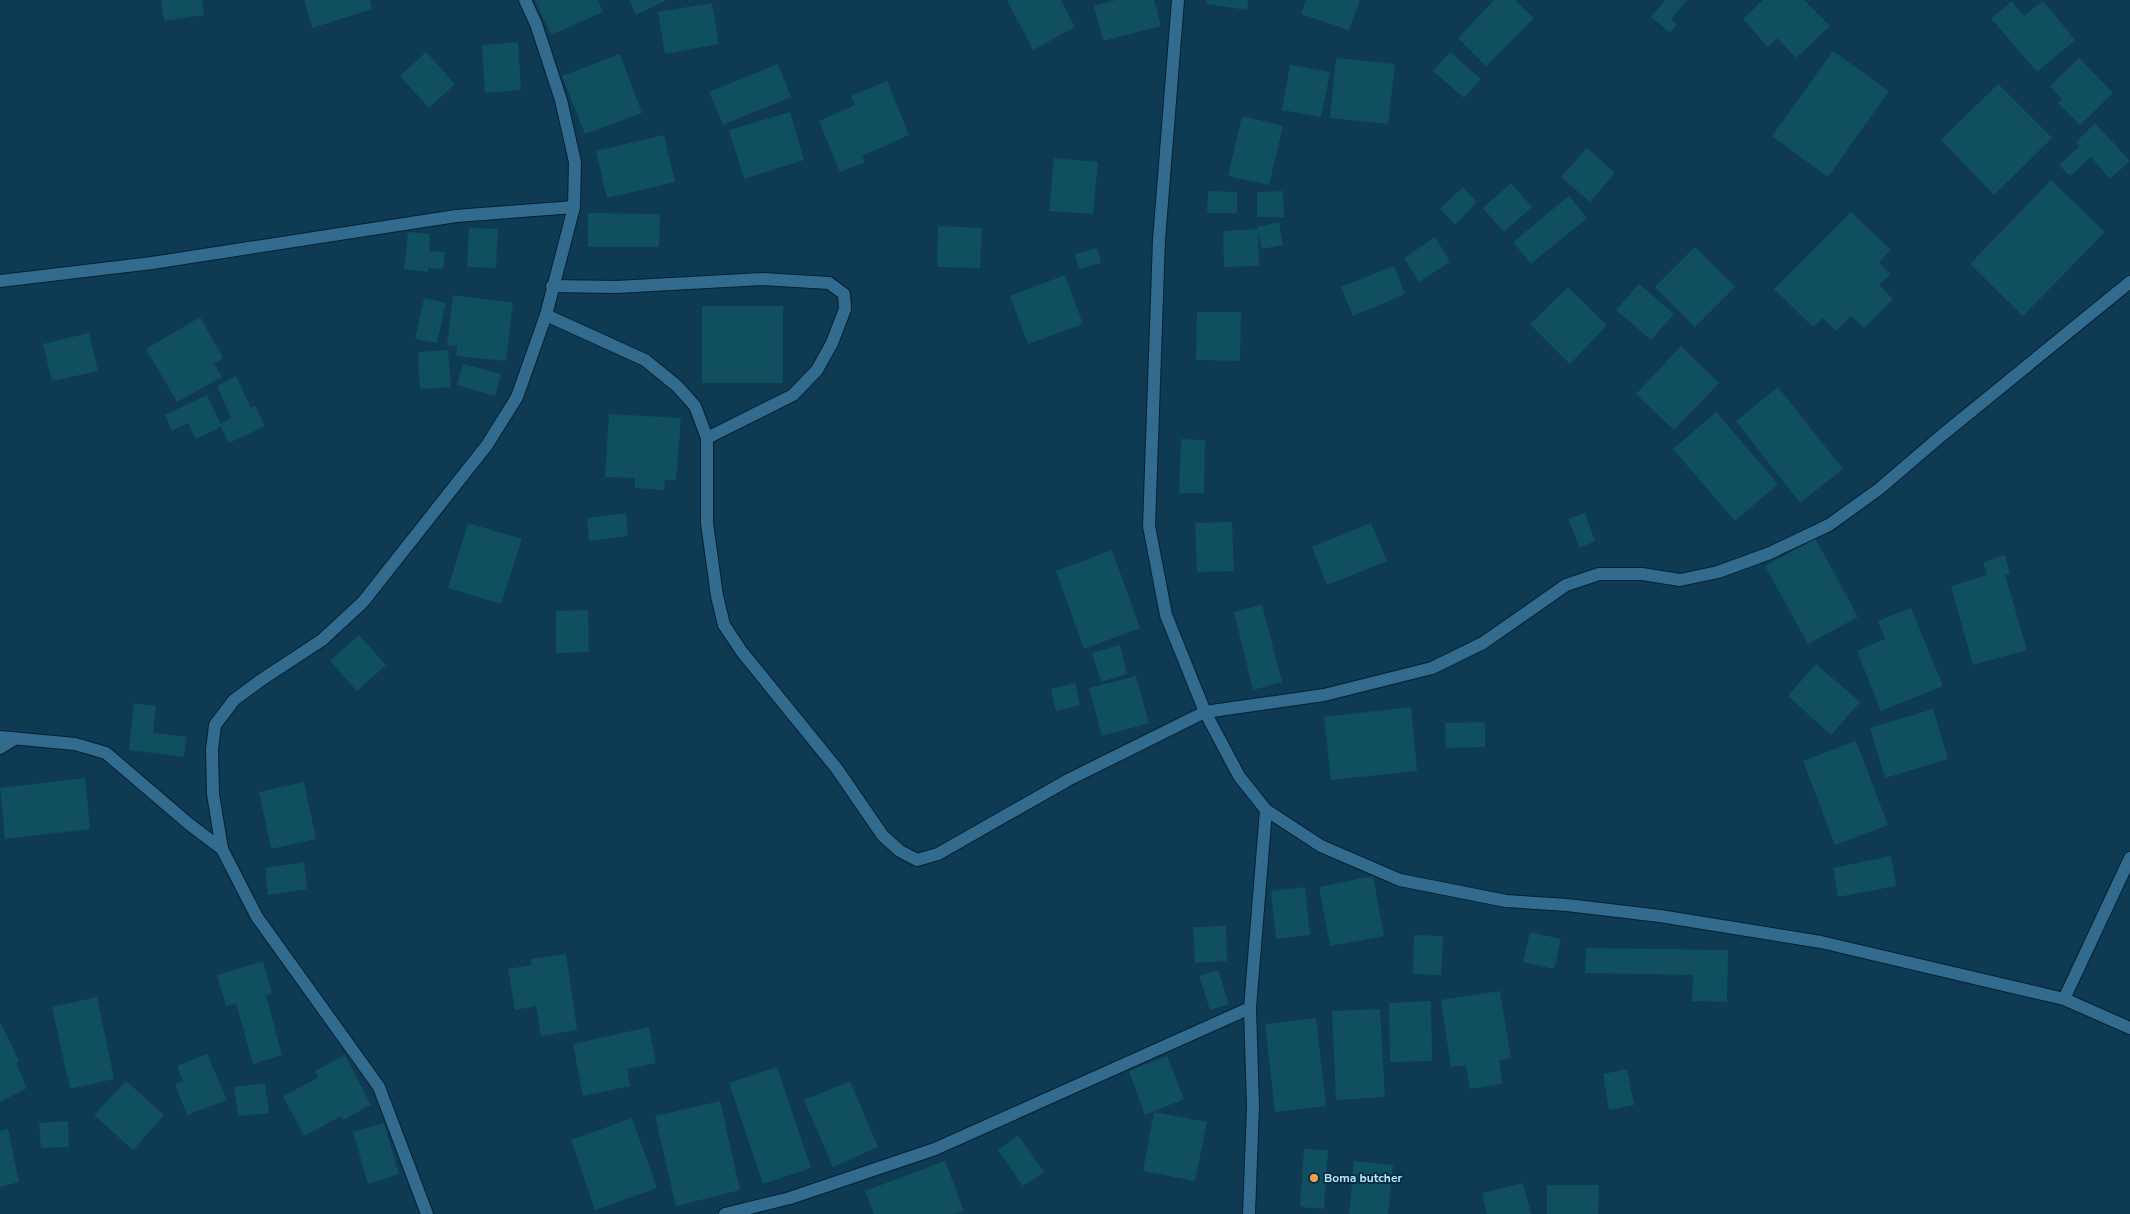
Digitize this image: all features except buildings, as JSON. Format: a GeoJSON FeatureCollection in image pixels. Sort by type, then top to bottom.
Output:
{"type":"FeatureCollection","features":[{"type":"Feature","properties":{"kind":"street"},"geometry":{"type":"LineString","coordinates":[[427,1214],[379,1087],[257,916],[222,848],[213,794],[212,750],[215,726],[234,700],[260,680],[322,640],[362,602],[487,445],[517,397],[546,315],[574,207],[575,162],[561,100],[536,24],[526,0]]}},
{"type":"Feature","properties":{"kind":"street"},"geometry":{"type":"LineString","coordinates":[[1178,0],[1159,240],[1149,526],[1166,615],[1205,712],[1240,776],[1266,810],[1321,846],[1400,880],[1506,901],[1567,905],[1660,916],[1821,942],[2064,999],[2130,1028]]}},
{"type":"Feature","properties":{"kind":"street"},"geometry":{"type":"LineString","coordinates":[[0,281],[152,263],[456,216],[574,207]]}},
{"type":"Feature","properties":{"kind":"street"},"geometry":{"type":"LineString","coordinates":[[552,286],[616,287],[762,279],[829,283],[844,294],[845,309],[832,343],[817,370],[804,384],[793,395],[707,438]]}},
{"type":"Feature","properties":{"kind":"street"},"geometry":{"type":"LineString","coordinates":[[546,315],[645,360],[677,386],[695,406],[707,438],[707,523],[717,596],[724,625],[742,652],[837,769],[883,836],[900,851],[917,860],[938,854],[1068,780],[1205,712],[1324,695],[1432,668],[1483,643],[1566,585],[1599,574],[1642,574],[1680,580],[1718,572],[1770,553],[1829,526],[1879,489],[2130,282]]}},
{"type":"Feature","properties":{"kind":"street"},"geometry":{"type":"LineString","coordinates":[[0,737],[13,740],[74,744],[106,753],[189,824],[222,848]]}},
{"type":"Feature","properties":{"kind":"street"},"geometry":{"type":"LineString","coordinates":[[0,748],[13,740]]}},
{"type":"Feature","properties":{"kind":"street"},"geometry":{"type":"LineString","coordinates":[[1249,1214],[1253,1106],[1250,1008],[1266,810]]}},
{"type":"Feature","properties":{"kind":"street"},"geometry":{"type":"LineString","coordinates":[[2064,999],[2130,858]]}},
{"type":"Feature","properties":{"kind":"street"},"geometry":{"type":"LineString","coordinates":[[725,1214],[790,1198],[934,1150],[1250,1008]]}},
{"type":"Feature","properties":{"kind":"place","name":"Boma butcher"},"geometry":{"type":"Point","coordinates":[1314,1178]}}]}
